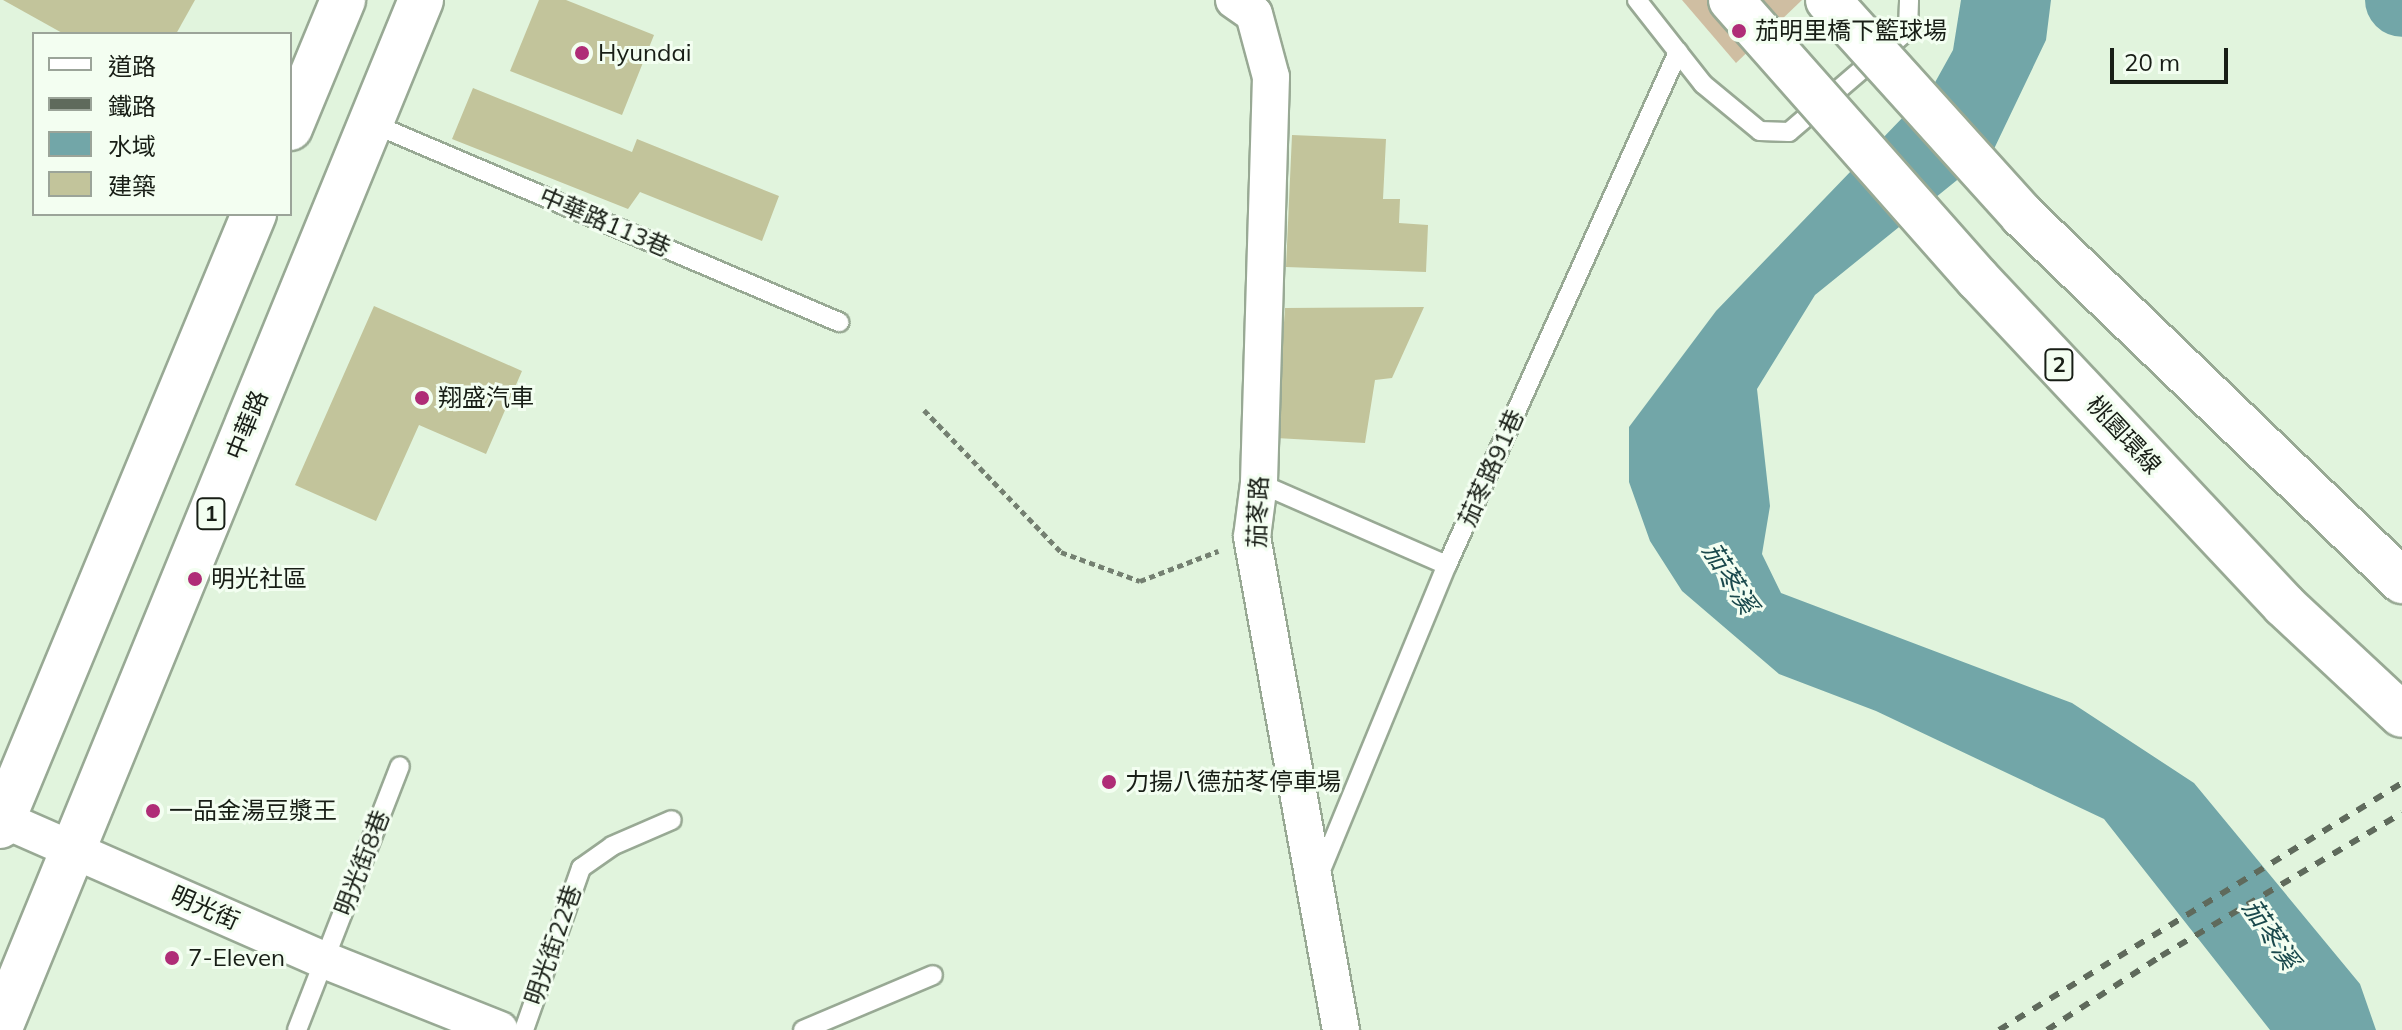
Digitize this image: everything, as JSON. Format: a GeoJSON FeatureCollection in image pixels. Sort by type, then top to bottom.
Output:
{"type":"FeatureCollection","features":[{"type":"Feature","properties":{"kind":"main road"},"geometry":{"type":"LineString","coordinates":[[292,123],[343,0]]}},
{"type":"Feature","properties":{"kind":"main road","name":"中華路"},"geometry":{"type":"LineString","coordinates":[[0,1028],[421,0]]}},
{"type":"Feature","properties":{"kind":"main road","name":"桃園環線"},"geometry":{"type":"LineString","coordinates":[[1731,0],[2055,361],[2284,605],[2402,715]]}},
{"type":"Feature","properties":{"kind":"main road"},"geometry":{"type":"LineString","coordinates":[[1828,0],[2022,215],[2402,581]]}},
{"type":"Feature","properties":{"kind":"main road"},"geometry":{"type":"LineString","coordinates":[[1,821],[253,216]]}},
{"type":"Feature","properties":{"kind":"street","name":"茄苳路"},"geometry":{"type":"LineString","coordinates":[[1234,0],[1254,14],[1271,77],[1259,483],[1252,537],[1313,889],[1341,1030]]}},
{"type":"Feature","properties":{"kind":"street","name":"明光街"},"geometry":{"type":"LineString","coordinates":[[1,821],[324,960],[500,1030]]}},
{"type":"Feature","properties":{"kind":"lane"},"geometry":{"type":"LineString","coordinates":[[1637,0],[1703,84],[1760,131],[1789,132],[1908,30],[1909,0]]}},
{"type":"Feature","properties":{"kind":"lane","name":"茄苳路91巷"},"geometry":{"type":"LineString","coordinates":[[1313,889],[1447,565],[1678,52]]}},
{"type":"Feature","properties":{"kind":"lane","name":"中華路113巷"},"geometry":{"type":"LineString","coordinates":[[371,123],[839,322]]}},
{"type":"Feature","properties":{"kind":"lane"},"geometry":{"type":"LineString","coordinates":[[1259,483],[1447,565]]}},
{"type":"Feature","properties":{"kind":"lane","name":"明光街8巷"},"geometry":{"type":"LineString","coordinates":[[297,1030],[400,766]]}},
{"type":"Feature","properties":{"kind":"lane","name":"明光街22巷"},"geometry":{"type":"LineString","coordinates":[[524,1030],[581,868],[612,846],[672,820]]}},
{"type":"Feature","properties":{"kind":"lane"},"geometry":{"type":"LineString","coordinates":[[803,1030],[933,975]]}},
{"type":"Feature","properties":{"kind":"path"},"geometry":{"type":"LineString","coordinates":[[924,410],[1061,552],[1140,581],[1252,537]]}},
{"type":"Feature","properties":{"kind":"shaded area","name":"茄明里橋下籃球場"},"geometry":{"type":"Polygon","coordinates":[[[1682,0],[1802,0],[1736,63],[1682,0]]]}},
{"type":"Feature","properties":{"kind":"water","name":"茄苳溪"},"geometry":{"type":"Polygon","coordinates":[[[1961,0],[2051,0],[2046,40],[1993,151],[1815,295],[1757,389],[1770,506],[1762,554],[1781,593],[2072,703],[2194,783],[2360,984],[2376,1030],[2270,1030],[2104,819],[1876,711],[1779,674],[1682,591],[1650,541],[1629,482],[1629,427],[1716,311],[1933,86],[1953,50],[1961,0]]]}},
{"type":"Feature","properties":{"kind":"building"},"geometry":{"type":"Polygon","coordinates":[[[3,0],[195,0],[177,32],[60,32],[3,0]]]}},
{"type":"Feature","properties":{"kind":"building","name":"Hyundai"},"geometry":{"type":"Polygon","coordinates":[[[539,0],[566,0],[654,35],[622,115],[510,71],[539,0]]]}},
{"type":"Feature","properties":{"kind":"building"},"geometry":{"type":"Polygon","coordinates":[[[473,88],[632,152],[637,139],[779,196],[762,241],[640,192],[628,209],[452,139],[473,88]]]}},
{"type":"Feature","properties":{"kind":"building"},"geometry":{"type":"Polygon","coordinates":[[[1292,135],[1386,139],[1383,199],[1400,199],[1399,223],[1428,225],[1426,272],[1286,267],[1292,135]]]}},
{"type":"Feature","properties":{"kind":"building","name":"翔盛汽車"},"geometry":{"type":"Polygon","coordinates":[[[374,306],[522,371],[486,454],[419,425],[376,521],[295,485],[374,306]]]}},
{"type":"Feature","properties":{"kind":"building"},"geometry":{"type":"Polygon","coordinates":[[[1424,307],[1392,378],[1375,380],[1365,443],[1276,438],[1285,308],[1424,307]]]}},
{"type":"Feature","properties":{"kind":"railway"},"geometry":{"type":"LineString","coordinates":[[1999,1030],[2402,783]]}},
{"type":"Feature","properties":{"kind":"railway"},"geometry":{"type":"LineString","coordinates":[[2047,1030],[2161,956],[2402,813]]}},
{"type":"Feature","properties":{"kind":"place","name":"茄明里橋下籃球場"},"geometry":{"type":"Point","coordinates":[1739,31]}},
{"type":"Feature","properties":{"kind":"place","name":"Hyundai"},"geometry":{"type":"Point","coordinates":[582,53]}},
{"type":"Feature","properties":{"kind":"place","name":"翔盛汽車"},"geometry":{"type":"Point","coordinates":[422,398]}},
{"type":"Feature","properties":{"kind":"place","name":"明光社區"},"geometry":{"type":"Point","coordinates":[195,579]}},
{"type":"Feature","properties":{"kind":"place","name":"力揚八德茄苳停車場"},"geometry":{"type":"Point","coordinates":[1109,782]}},
{"type":"Feature","properties":{"kind":"place","name":"一品金湯豆漿王"},"geometry":{"type":"Point","coordinates":[153,811]}},
{"type":"Feature","properties":{"kind":"place","name":"7-Eleven"},"geometry":{"type":"Point","coordinates":[172,958]}}]}
